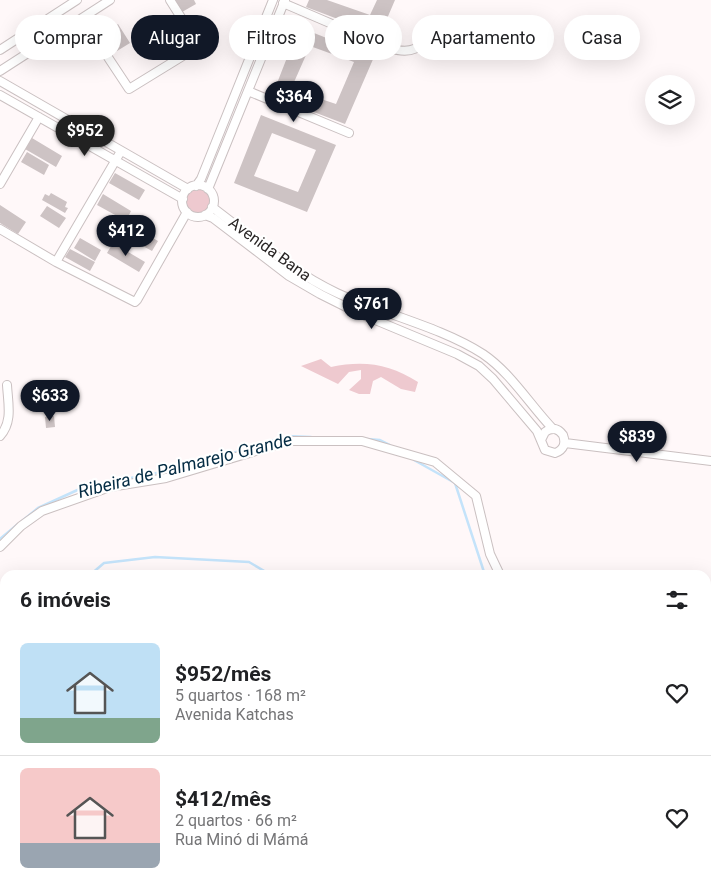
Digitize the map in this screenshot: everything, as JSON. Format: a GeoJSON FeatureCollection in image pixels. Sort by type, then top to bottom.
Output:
{"type":"FeatureCollection","features":[{"type":"Feature","properties":{"kind":"street"},"geometry":{"type":"LineString","coordinates":[[87,15],[110,0]]}},
{"type":"Feature","properties":{"kind":"street"},"geometry":{"type":"LineString","coordinates":[[110,60],[129,89],[199,46],[170,0]]}},
{"type":"Feature","properties":{"kind":"street"},"geometry":{"type":"LineString","coordinates":[[196,186],[201,179],[273,0]]}},
{"type":"Feature","properties":{"kind":"street"},"geometry":{"type":"LineString","coordinates":[[0,50],[73,1]]}},
{"type":"Feature","properties":{"kind":"street"},"geometry":{"type":"LineString","coordinates":[[208,188],[284,2],[388,48],[399,51],[412,51]]}},
{"type":"Feature","properties":{"kind":"street"},"geometry":{"type":"LineString","coordinates":[[0,72],[18,60]]}},
{"type":"Feature","properties":{"kind":"street"},"geometry":{"type":"LineString","coordinates":[[0,81],[188,189]]}},
{"type":"Feature","properties":{"kind":"street"},"geometry":{"type":"LineString","coordinates":[[248,92],[349,133]]}},
{"type":"Feature","properties":{"kind":"street"},"geometry":{"type":"LineString","coordinates":[[0,95],[183,199]]}},
{"type":"Feature","properties":{"kind":"street"},"geometry":{"type":"LineString","coordinates":[[0,184],[39,117]]}},
{"type":"Feature","properties":{"kind":"street"},"geometry":{"type":"LineString","coordinates":[[56,262],[121,151]]}},
{"type":"Feature","properties":{"kind":"street"},"geometry":{"type":"LineString","coordinates":[[196,186],[208,188],[213,196],[212,207],[205,215],[197,217],[187,212],[183,199],[188,189],[196,186]]}},
{"type":"Feature","properties":{"kind":"street","name":"Avenida Bana"},"geometry":{"type":"LineString","coordinates":[[212,207],[317,283],[456,340],[483,354],[503,371],[553,429]]}},
{"type":"Feature","properties":{"kind":"street"},"geometry":{"type":"LineString","coordinates":[[0,229],[56,262],[135,302],[187,212]]}},
{"type":"Feature","properties":{"kind":"street","name":"Avenida Bana"},"geometry":{"type":"LineString","coordinates":[[205,215],[213,218],[289,276],[320,294],[356,312],[457,354],[479,366],[493,379],[537,431],[541,440]]}},
{"type":"Feature","properties":{"kind":"street"},"geometry":{"type":"LineString","coordinates":[[0,436],[7,426],[9,418],[7,385]]}},
{"type":"Feature","properties":{"kind":"street"},"geometry":{"type":"LineString","coordinates":[[553,429],[564,435],[565,443],[561,449],[552,453],[543,447],[541,440],[545,432],[553,429]]}},
{"type":"Feature","properties":{"kind":"street"},"geometry":{"type":"LineString","coordinates":[[0,547],[21,526],[42,511],[110,487],[166,478],[289,441],[362,441],[435,462],[476,496],[490,554],[498,570]]}},
{"type":"Feature","properties":{"kind":"street"},"geometry":{"type":"LineString","coordinates":[[565,443],[711,461]]}},
{"type":"Feature","properties":{"kind":"shaded area"},"geometry":{"type":"Polygon","coordinates":[[[198,189],[206,193],[210,201],[206,209],[198,213],[190,209],[186,201],[190,193],[198,189]]]}},
{"type":"Feature","properties":{"kind":"shaded area"},"geometry":{"type":"Polygon","coordinates":[[[321,359],[331,367],[366,364],[387,367],[418,382],[415,392],[401,389],[381,377],[373,381],[370,394],[359,394],[349,390],[361,379],[361,370],[349,372],[338,384],[301,366],[321,359]]]}},
{"type":"Feature","properties":{"kind":"building"},"geometry":{"type":"Polygon","coordinates":[[[175,0],[194,0],[196,4],[182,12],[175,0]]]}},
{"type":"Feature","properties":{"kind":"building"},"geometry":{"type":"Polygon","coordinates":[[[309,0],[327,0],[370,15],[327,15],[306,7],[309,0]]]}},
{"type":"Feature","properties":{"kind":"building"},"geometry":{"type":"Polygon","coordinates":[[[377,0],[395,0],[389,15],[370,15],[377,0]]]}},
{"type":"Feature","properties":{"kind":"building"},"geometry":{"type":"Polygon","coordinates":[[[121,29],[130,43],[121,49],[121,29]]]}},
{"type":"Feature","properties":{"kind":"building"},"geometry":{"type":"Polygon","coordinates":[[[315,33],[325,37],[325,51],[315,48],[315,33]]]}},
{"type":"Feature","properties":{"kind":"building"},"geometry":{"type":"Polygon","coordinates":[[[286,60],[304,60],[291,89],[336,104],[354,62],[348,60],[373,60],[345,124],[272,96],[286,60]]]}},
{"type":"Feature","properties":{"kind":"building"},"geometry":{"type":"Polygon","coordinates":[[[261,115],[336,145],[307,212],[234,183],[261,115]],[[272,133],[254,176],[298,192],[316,150],[272,133]]]}},
{"type":"Feature","properties":{"kind":"building"},"geometry":{"type":"Polygon","coordinates":[[[32,138],[62,156],[56,167],[25,149],[32,138]]]}},
{"type":"Feature","properties":{"kind":"building"},"geometry":{"type":"Polygon","coordinates":[[[27,152],[49,165],[44,175],[21,162],[27,152]]]}},
{"type":"Feature","properties":{"kind":"building"},"geometry":{"type":"Polygon","coordinates":[[[115,173],[145,190],[139,200],[109,183],[115,173]]]}},
{"type":"Feature","properties":{"kind":"building"},"geometry":{"type":"Polygon","coordinates":[[[51,193],[67,202],[65,207],[68,208],[65,213],[42,200],[45,194],[49,196],[51,193]]]}},
{"type":"Feature","properties":{"kind":"building"},"geometry":{"type":"Polygon","coordinates":[[[103,194],[131,211],[126,221],[97,205],[103,194]]]}},
{"type":"Feature","properties":{"kind":"building"},"geometry":{"type":"Polygon","coordinates":[[[0,205],[26,222],[18,234],[0,223],[0,205]]]}},
{"type":"Feature","properties":{"kind":"building"},"geometry":{"type":"Polygon","coordinates":[[[47,206],[66,218],[59,228],[40,216],[47,206]]]}},
{"type":"Feature","properties":{"kind":"building"},"geometry":{"type":"Polygon","coordinates":[[[125,222],[158,241],[152,251],[119,233],[125,222]]]}},
{"type":"Feature","properties":{"kind":"building"},"geometry":{"type":"Polygon","coordinates":[[[80,238],[101,250],[95,261],[74,248],[80,238]]]}},
{"type":"Feature","properties":{"kind":"building"},"geometry":{"type":"Polygon","coordinates":[[[113,243],[145,262],[139,272],[107,253],[113,243]]]}},
{"type":"Feature","properties":{"kind":"building"},"geometry":{"type":"Polygon","coordinates":[[[70,249],[95,262],[90,271],[65,257],[70,249]]]}},
{"type":"Feature","properties":{"kind":"building"},"geometry":{"type":"Polygon","coordinates":[[[54,416],[55,427],[46,428],[45,417],[54,416]]]}},
{"type":"Feature","properties":{"kind":"waterway","name":"Ribeira de Palmarejo Grande"},"geometry":{"type":"LineString","coordinates":[[22,521],[38,508],[84,487],[188,467],[287,436],[311,437]]}},
{"type":"Feature","properties":{"kind":"waterway","name":"Ribeira de Palmarejo Grande"},"geometry":{"type":"LineString","coordinates":[[367,439],[380,440],[390,445]]}},
{"type":"Feature","properties":{"kind":"waterway","name":"Ribeira de Palmarejo Grande"},"geometry":{"type":"LineString","coordinates":[[414,460],[455,483],[483,570]]}},
{"type":"Feature","properties":{"kind":"waterway","name":"Ribeira de Palmarejo Grande"},"geometry":{"type":"LineString","coordinates":[[0,539],[18,524]]}},
{"type":"Feature","properties":{"kind":"waterway"},"geometry":{"type":"LineString","coordinates":[[96,570],[104,563],[155,557],[249,562],[263,570]]}}]}
